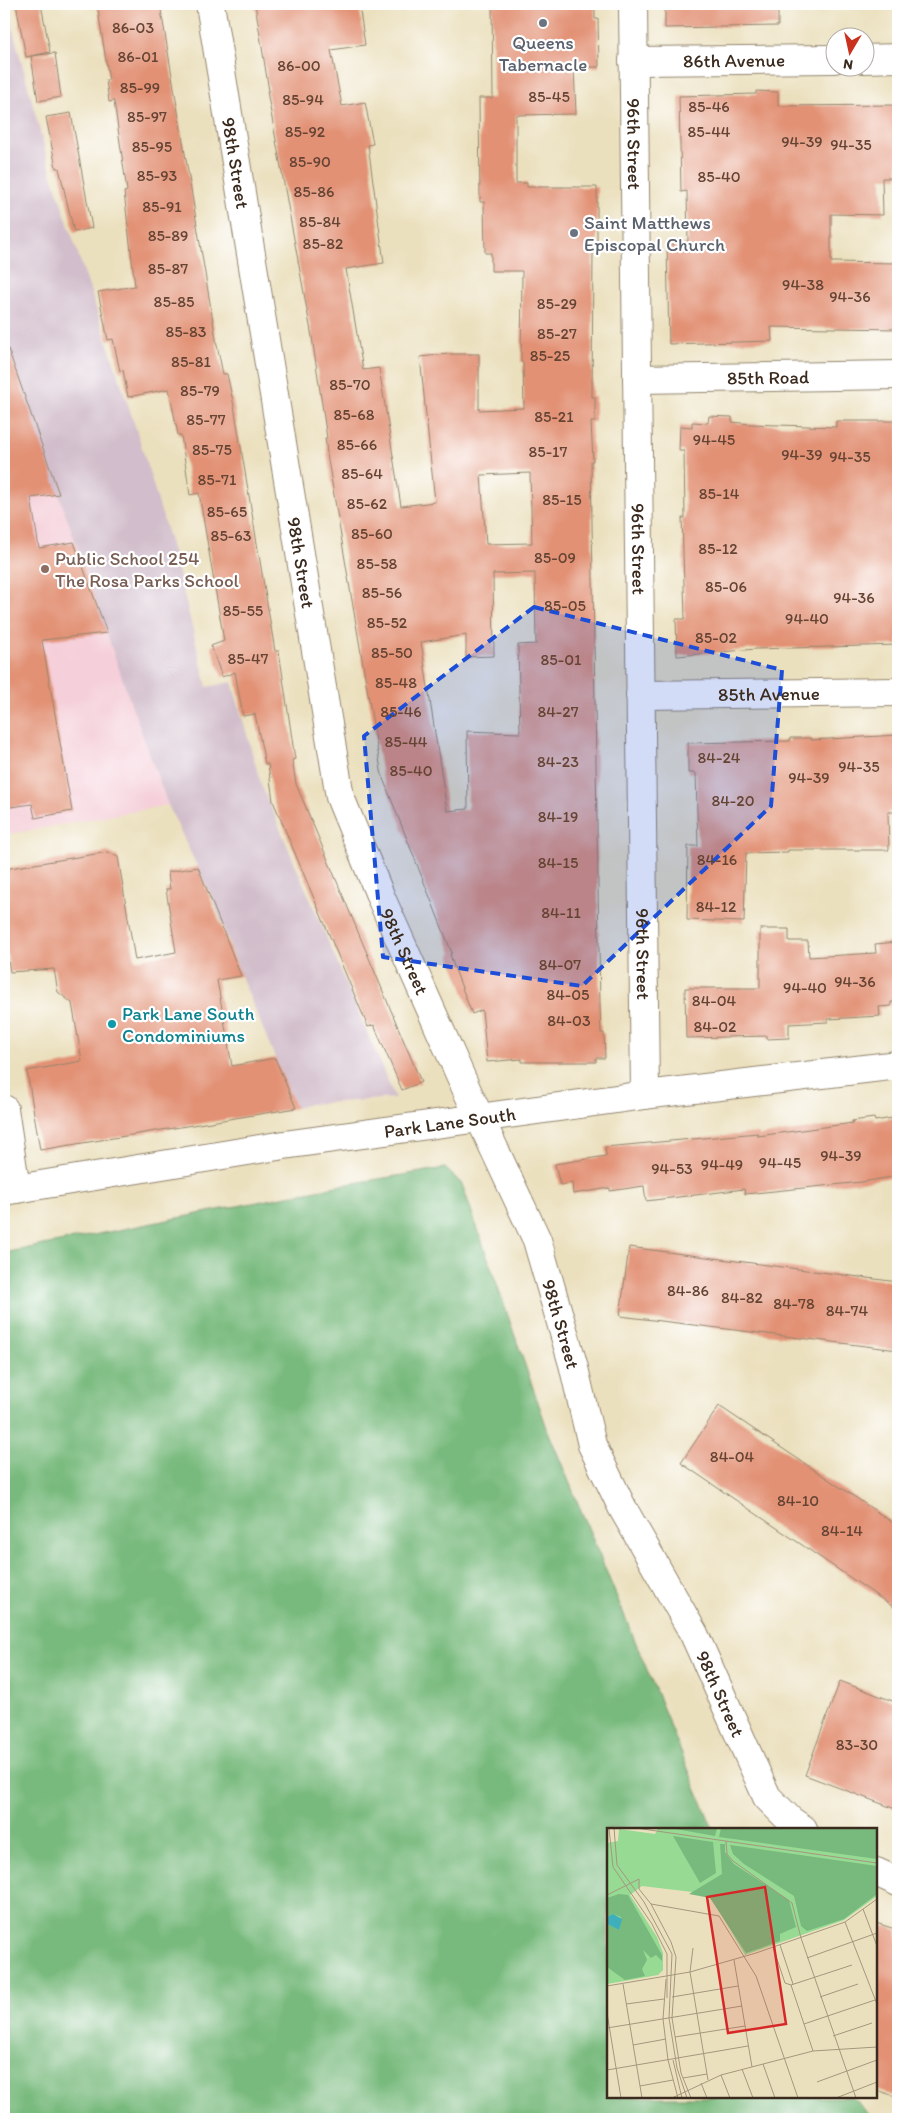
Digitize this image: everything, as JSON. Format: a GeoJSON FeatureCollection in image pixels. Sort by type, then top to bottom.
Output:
{"type":"FeatureCollection","features":[{"type":"Feature","properties":{"kind":"street","name":"98th Street"},"geometry":{"type":"LineString","coordinates":[[210,4],[340,797],[382,900],[480,1118],[538,1240],[573,1364],[592,1445],[622,1507],[694,1634],[767,1797],[791,1821],[802,1828]]}},
{"type":"Feature","properties":{"kind":"street","name":"96th Street"},"geometry":{"type":"LineString","coordinates":[[633,4],[646,1095]]}},
{"type":"Feature","properties":{"kind":"street"},"geometry":{"type":"LineString","coordinates":[[874,59],[898,58]]}},
{"type":"Feature","properties":{"kind":"street","name":"86th Avenue"},"geometry":{"type":"LineString","coordinates":[[633,61],[824,59]]}},
{"type":"Feature","properties":{"kind":"street","name":"85th Road"},"geometry":{"type":"LineString","coordinates":[[637,379],[898,375]]}},
{"type":"Feature","properties":{"kind":"street","name":"85th Avenue"},"geometry":{"type":"LineString","coordinates":[[640,695],[898,692]]}},
{"type":"Feature","properties":{"kind":"street","name":"Park Lane South"},"geometry":{"type":"LineString","coordinates":[[10,1190],[284,1145],[646,1095],[898,1065]]}},
{"type":"Feature","properties":{"kind":"street"},"geometry":{"type":"LineString","coordinates":[[4,1109],[10,1190]]}},
{"type":"Feature","properties":{"kind":"street"},"geometry":{"type":"LineString","coordinates":[[877,1872],[898,1882]]}},
{"type":"Feature","properties":{"kind":"highlighted area"},"geometry":{"type":"Polygon","coordinates":[[[534,607],[782,670],[771,806],[582,986],[383,957],[364,736],[534,607]]]}},
{"type":"Feature","properties":{"kind":"shaded area"},"geometry":{"type":"Polygon","coordinates":[[[4,4],[6,4],[50,169],[140,441],[175,558],[207,687],[232,682],[261,784],[395,1098],[309,1104],[296,1108],[241,976],[214,902],[168,805],[128,695],[4,335],[4,4]]]}},
{"type":"Feature","properties":{"kind":"shaded area","name":"Public School 254 The Rosa Parks School"},"geometry":{"type":"Polygon","coordinates":[[[4,333],[168,805],[4,835],[4,333]]]}},
{"type":"Feature","properties":{"kind":"green space"},"geometry":{"type":"Polygon","coordinates":[[[445,1168],[462,1184],[548,1431],[713,1828],[607,1828],[607,2098],[853,2098],[874,2119],[4,2119],[4,1253],[342,1185],[445,1168]]]}},
{"type":"Feature","properties":{"kind":"building"},"geometry":{"type":"Polygon","coordinates":[[[16,4],[41,4],[50,52],[26,57],[16,4]]]}},
{"type":"Feature","properties":{"kind":"building"},"geometry":{"type":"Polygon","coordinates":[[[97,4],[160,4],[217,345],[223,374],[227,374],[234,406],[275,651],[279,651],[295,759],[292,760],[296,784],[421,1082],[402,1090],[374,1025],[368,1027],[273,801],[268,764],[265,764],[255,714],[243,716],[235,672],[222,677],[211,646],[224,641],[199,493],[190,495],[181,435],[178,435],[169,389],[128,397],[123,370],[120,371],[113,339],[108,340],[98,292],[135,286],[124,192],[127,191],[114,101],[109,102],[106,80],[109,80],[97,4]]]}},
{"type":"Feature","properties":{"kind":"building"},"geometry":{"type":"Polygon","coordinates":[[[255,4],[359,4],[365,45],[331,50],[342,106],[365,102],[373,144],[368,145],[384,263],[346,269],[363,370],[379,368],[401,506],[435,502],[420,357],[448,354],[479,354],[479,410],[524,408],[523,362],[521,362],[522,271],[491,271],[491,253],[485,253],[484,202],[480,202],[479,98],[493,98],[492,4],[595,4],[595,19],[598,19],[599,67],[574,67],[576,114],[516,115],[516,183],[527,183],[527,187],[597,187],[597,252],[593,252],[592,397],[595,397],[595,422],[591,422],[593,461],[591,461],[600,1007],[601,1033],[604,1033],[605,1058],[596,1058],[596,1062],[522,1062],[522,1059],[487,1062],[482,1010],[472,1014],[454,967],[450,954],[452,953],[382,776],[328,460],[325,438],[327,438],[312,337],[267,91],[269,91],[255,4]],[[530,473],[481,475],[486,544],[532,543],[530,473]],[[535,573],[493,574],[494,656],[466,657],[466,635],[421,642],[447,811],[468,809],[467,731],[520,733],[518,645],[536,644],[535,573]]]}},
{"type":"Feature","properties":{"kind":"building"},"geometry":{"type":"Polygon","coordinates":[[[665,4],[778,4],[778,26],[665,28],[665,4]]]}},
{"type":"Feature","properties":{"kind":"building"},"geometry":{"type":"Polygon","coordinates":[[[55,53],[61,97],[38,101],[31,56],[55,53]]]}},
{"type":"Feature","properties":{"kind":"building"},"geometry":{"type":"Polygon","coordinates":[[[756,91],[778,92],[778,106],[898,105],[898,178],[882,178],[883,215],[831,214],[831,262],[898,263],[898,329],[771,327],[772,341],[669,344],[667,244],[688,244],[687,191],[681,192],[679,96],[756,94],[756,91]]]}},
{"type":"Feature","properties":{"kind":"building"},"geometry":{"type":"Polygon","coordinates":[[[71,113],[92,228],[74,232],[59,168],[56,168],[46,117],[71,113]]]}},
{"type":"Feature","properties":{"kind":"building"},"geometry":{"type":"Polygon","coordinates":[[[4,346],[7,346],[59,494],[31,498],[39,548],[74,542],[107,633],[42,640],[72,811],[35,818],[32,804],[4,808],[4,346]]]}},
{"type":"Feature","properties":{"kind":"building"},"geometry":{"type":"Polygon","coordinates":[[[709,416],[732,417],[732,422],[750,424],[836,427],[836,421],[898,421],[898,645],[756,649],[677,656],[676,619],[685,619],[682,518],[685,518],[684,451],[679,451],[680,426],[692,427],[692,422],[708,423],[709,416]]]}},
{"type":"Feature","properties":{"kind":"building"},"geometry":{"type":"Polygon","coordinates":[[[898,735],[898,812],[888,812],[889,850],[788,850],[788,852],[746,853],[744,922],[687,920],[688,846],[698,846],[696,773],[688,773],[688,743],[790,741],[790,738],[811,738],[811,740],[898,735]]]}},
{"type":"Feature","properties":{"kind":"building","name":"Park Lane South Condominiums"},"geometry":{"type":"Polygon","coordinates":[[[108,852],[118,857],[135,960],[176,952],[166,889],[170,889],[168,872],[198,867],[241,976],[217,980],[232,1066],[275,1058],[296,1108],[40,1150],[27,1071],[82,1061],[72,1003],[58,992],[54,969],[10,972],[4,935],[4,869],[108,852]]]}},
{"type":"Feature","properties":{"kind":"building"},"geometry":{"type":"Polygon","coordinates":[[[760,929],[789,929],[789,941],[808,941],[809,957],[876,953],[875,944],[898,942],[898,1002],[891,1002],[891,1006],[879,1007],[880,1016],[828,1019],[828,1022],[789,1024],[789,1038],[767,1039],[767,1036],[686,1038],[685,988],[760,988],[760,929]]]}},
{"type":"Feature","properties":{"kind":"building"},"geometry":{"type":"Polygon","coordinates":[[[898,1117],[898,1176],[862,1182],[745,1194],[744,1189],[646,1201],[644,1186],[610,1191],[610,1188],[573,1194],[572,1183],[560,1185],[555,1164],[606,1156],[605,1147],[758,1133],[758,1136],[853,1123],[852,1121],[874,1118],[875,1121],[898,1117]]]}},
{"type":"Feature","properties":{"kind":"building"},"geometry":{"type":"Polygon","coordinates":[[[629,1247],[898,1282],[898,1350],[620,1316],[629,1247]]]}},
{"type":"Feature","properties":{"kind":"building"},"geometry":{"type":"Polygon","coordinates":[[[719,1406],[898,1526],[898,1610],[681,1463],[719,1406]]]}},
{"type":"Feature","properties":{"kind":"building"},"geometry":{"type":"Polygon","coordinates":[[[840,1681],[898,1703],[898,1810],[805,1775],[840,1681]]]}},
{"type":"Feature","properties":{"kind":"building"},"geometry":{"type":"Polygon","coordinates":[[[877,1923],[898,1930],[898,2097],[877,2090],[877,1923]]]}},
{"type":"Feature","properties":{"kind":"place","name":"Queens Tabernacle"},"geometry":{"type":"Point","coordinates":[543,23]}},
{"type":"Feature","properties":{"kind":"place","name":"Saint Matthews Episcopal Church"},"geometry":{"type":"Point","coordinates":[574,233]}},
{"type":"Feature","properties":{"kind":"place","name":"Public School 254 The Rosa Parks School"},"geometry":{"type":"Point","coordinates":[45,569]}},
{"type":"Feature","properties":{"kind":"place","name":"Park Lane South Condominiums"},"geometry":{"type":"Point","coordinates":[112,1024]}}]}
